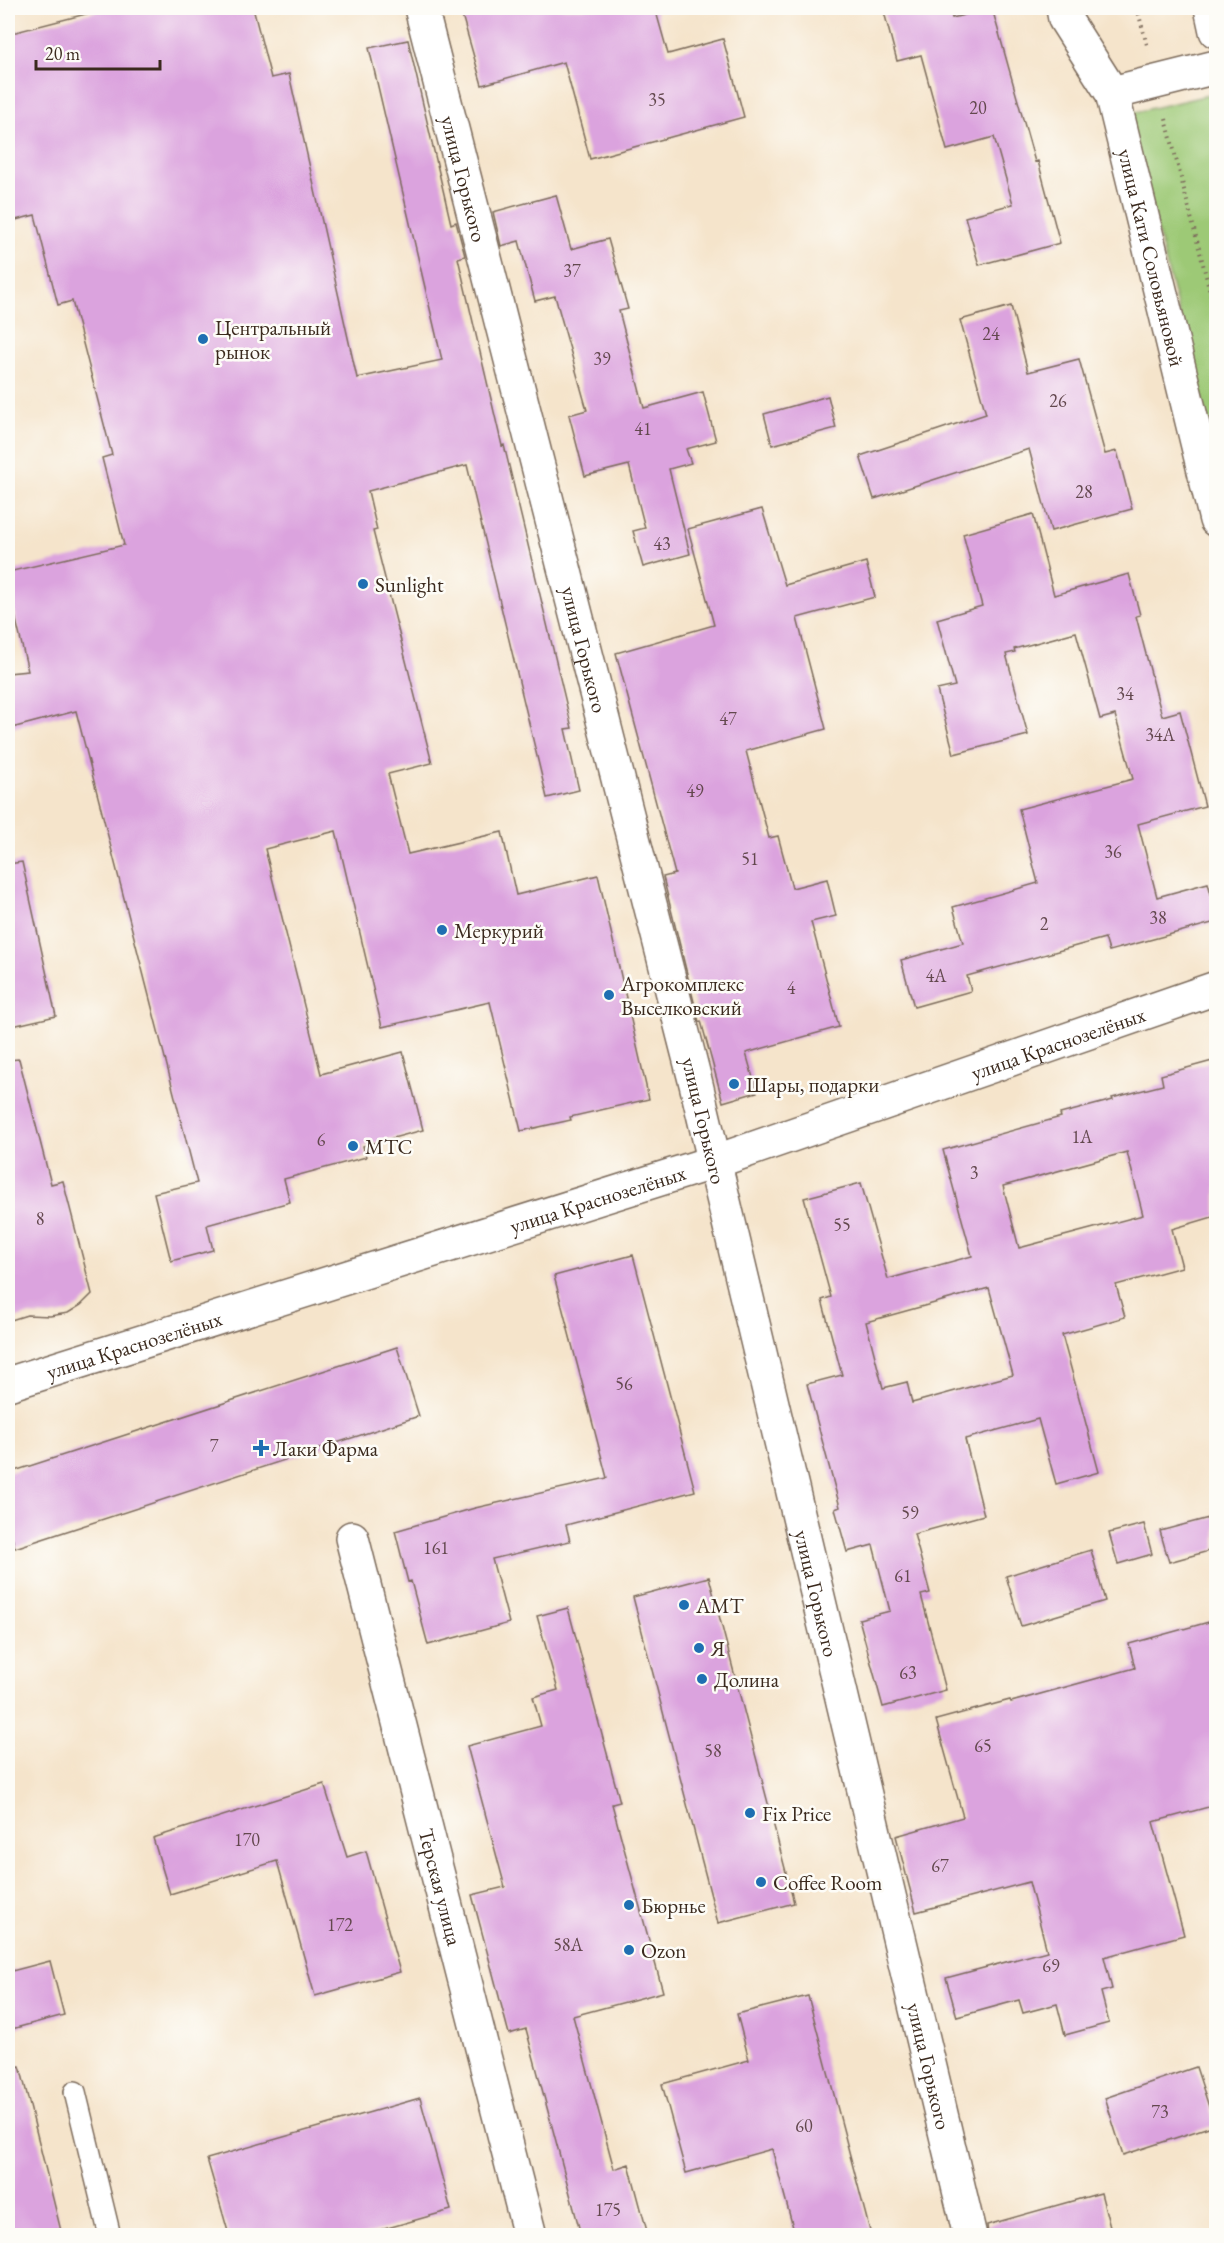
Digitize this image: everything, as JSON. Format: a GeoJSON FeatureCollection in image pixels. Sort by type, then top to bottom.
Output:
{"type":"FeatureCollection","features":[{"type":"Feature","properties":{"kind":"street","name":"улица Горького"},"geometry":{"type":"LineString","coordinates":[[421,8],[696,1084],[970,2235]]}},
{"type":"Feature","properties":{"kind":"street","name":"улица Кати Соловьяновой"},"geometry":{"type":"LineString","coordinates":[[1063,8],[1065,19],[1112,93],[1216,520]]}},
{"type":"Feature","properties":{"kind":"street"},"geometry":{"type":"LineString","coordinates":[[1211,8],[1216,31]]}},
{"type":"Feature","properties":{"kind":"street"},"geometry":{"type":"LineString","coordinates":[[1112,93],[1216,67]]}},
{"type":"Feature","properties":{"kind":"street","name":"улица Краснозелёных"},"geometry":{"type":"LineString","coordinates":[[8,1384],[714,1162],[1216,988]]}},
{"type":"Feature","properties":{"kind":"street","name":"Терская улица"},"geometry":{"type":"LineString","coordinates":[[352,1538],[530,2235]]}},
{"type":"Feature","properties":{"kind":"lane"},"geometry":{"type":"LineString","coordinates":[[75,2092],[110,2235]]}},
{"type":"Feature","properties":{"kind":"path"},"geometry":{"type":"LineString","coordinates":[[1137,8],[1216,315]]}},
{"type":"Feature","properties":{"kind":"green space"},"geometry":{"type":"Polygon","coordinates":[[[1213,94],[1216,107],[1216,455],[1127,114],[1213,94]]]}},
{"type":"Feature","properties":{"kind":"building","name":"Центральный рынок"},"geometry":{"type":"Polygon","coordinates":[[[109,8],[253,8],[271,78],[289,74],[357,378],[442,360],[369,48],[408,40],[451,224],[456,222],[465,256],[458,258],[572,728],[565,729],[579,790],[547,798],[467,465],[368,491],[377,530],[373,531],[432,763],[388,774],[408,854],[502,832],[516,895],[598,875],[649,1099],[521,1131],[490,1002],[382,1027],[336,831],[265,849],[321,1074],[403,1052],[423,1130],[363,1146],[366,1157],[284,1179],[290,1202],[207,1225],[213,1250],[171,1261],[154,1193],[197,1183],[76,711],[8,729],[8,673],[28,671],[8,586],[8,572],[124,545],[102,458],[112,455],[72,301],[58,305],[35,215],[8,222],[8,34],[109,8]]]}},
{"type":"Feature","properties":{"kind":"building"},"geometry":{"type":"Polygon","coordinates":[[[460,8],[655,8],[668,54],[723,39],[744,117],[590,159],[564,62],[482,85],[460,8]]]}},
{"type":"Feature","properties":{"kind":"building"},"geometry":{"type":"Polygon","coordinates":[[[883,8],[949,8],[952,18],[992,8],[1060,243],[979,265],[965,217],[1013,204],[994,137],[947,150],[921,55],[897,61],[883,8]]]}},
{"type":"Feature","properties":{"kind":"building"},"geometry":{"type":"Polygon","coordinates":[[[556,195],[571,249],[608,239],[628,309],[619,311],[644,408],[703,392],[716,441],[686,449],[691,463],[669,469],[690,554],[643,567],[633,531],[645,528],[629,465],[585,476],[569,415],[587,410],[555,296],[535,301],[519,241],[501,246],[493,212],[556,195]]]}},
{"type":"Feature","properties":{"kind":"building"},"geometry":{"type":"Polygon","coordinates":[[[1011,306],[1028,372],[1079,359],[1105,454],[1117,451],[1132,509],[1051,531],[1029,449],[874,499],[860,456],[986,414],[960,320],[1011,306]]]}},
{"type":"Feature","properties":{"kind":"building"},"geometry":{"type":"Polygon","coordinates":[[[828,396],[836,428],[772,445],[764,414],[828,396]]]}},
{"type":"Feature","properties":{"kind":"building"},"geometry":{"type":"Polygon","coordinates":[[[762,509],[785,585],[866,562],[875,597],[797,618],[826,729],[746,751],[769,838],[778,836],[792,888],[827,879],[836,916],[811,922],[839,1027],[746,1053],[757,1092],[723,1102],[701,1021],[699,1022],[663,877],[675,874],[616,653],[714,625],[688,529],[762,509]]]}},
{"type":"Feature","properties":{"kind":"building"},"geometry":{"type":"Polygon","coordinates":[[[1033,514],[1054,595],[1129,574],[1140,615],[1136,616],[1162,716],[1180,711],[1205,806],[1138,824],[1157,897],[1208,883],[1216,912],[1216,922],[1109,951],[1105,938],[967,976],[971,991],[914,1007],[901,960],[963,943],[953,907],[1038,883],[1019,809],[1133,779],[1115,715],[1100,719],[1076,632],[1014,649],[1015,652],[1006,654],[1028,735],[954,754],[937,690],[955,686],[937,619],[982,606],[963,534],[1033,514]]]}},
{"type":"Feature","properties":{"kind":"building"},"geometry":{"type":"Polygon","coordinates":[[[22,862],[56,1016],[8,1027],[8,864],[22,862]]]}},
{"type":"Feature","properties":{"kind":"building"},"geometry":{"type":"Polygon","coordinates":[[[19,1059],[51,1184],[63,1181],[92,1294],[68,1313],[50,1316],[27,1315],[8,1321],[8,1060],[19,1059]]]}},
{"type":"Feature","properties":{"kind":"building"},"geometry":{"type":"Polygon","coordinates":[[[1216,1060],[1216,1216],[1172,1229],[1182,1267],[1116,1285],[1125,1317],[1062,1335],[1099,1472],[1056,1484],[1038,1419],[965,1439],[984,1515],[914,1534],[930,1593],[921,1595],[946,1690],[883,1707],[859,1619],[890,1611],[873,1545],[847,1552],[835,1509],[840,1507],[807,1384],[842,1375],[822,1300],[831,1297],[804,1198],[861,1183],[888,1279],[972,1256],[943,1150],[1061,1117],[1060,1114],[1113,1100],[1112,1098],[1163,1085],[1161,1075],[1216,1060]],[[1127,1152],[1003,1186],[1019,1248],[1143,1215],[1127,1152]],[[989,1288],[866,1322],[883,1388],[907,1382],[912,1403],[1013,1375],[989,1288]]]}},
{"type":"Feature","properties":{"kind":"building"},"geometry":{"type":"Polygon","coordinates":[[[633,1255],[695,1491],[566,1525],[570,1541],[492,1559],[509,1623],[428,1645],[395,1531],[475,1508],[607,1478],[554,1276],[633,1255]]]}},
{"type":"Feature","properties":{"kind":"building"},"geometry":{"type":"Polygon","coordinates":[[[397,1347],[419,1416],[15,1548],[8,1523],[8,1473],[397,1347]]]}},
{"type":"Feature","properties":{"kind":"building"},"geometry":{"type":"Polygon","coordinates":[[[1216,1516],[1216,1549],[1169,1562],[1160,1531],[1216,1516]]]}},
{"type":"Feature","properties":{"kind":"building"},"geometry":{"type":"Polygon","coordinates":[[[1144,1524],[1152,1554],[1118,1564],[1109,1533],[1144,1524]]]}},
{"type":"Feature","properties":{"kind":"building"},"geometry":{"type":"Polygon","coordinates":[[[1091,1550],[1105,1601],[1021,1626],[1006,1576],[1091,1550]]]}},
{"type":"Feature","properties":{"kind":"building"},"geometry":{"type":"Polygon","coordinates":[[[709,1577],[794,1903],[718,1923],[633,1597],[709,1577]]]}},
{"type":"Feature","properties":{"kind":"building"},"geometry":{"type":"Polygon","coordinates":[[[568,1608],[620,1802],[612,1804],[663,1992],[573,2016],[614,2169],[629,2164],[648,2235],[581,2235],[526,2029],[509,2034],[472,1895],[505,1887],[467,1746],[541,1726],[533,1697],[558,1690],[537,1616],[568,1608]]]}},
{"type":"Feature","properties":{"kind":"building"},"geometry":{"type":"Polygon","coordinates":[[[1216,1620],[1216,1805],[1153,1822],[1184,1935],[1104,1957],[1112,1989],[1101,1992],[1109,2023],[1065,2035],[1057,2004],[1023,2013],[1019,2000],[957,2017],[946,1978],[1047,1951],[1029,1882],[916,1912],[896,1836],[963,1817],[936,1720],[1135,1668],[1129,1644],[1216,1620]]]}},
{"type":"Feature","properties":{"kind":"building"},"geometry":{"type":"Polygon","coordinates":[[[324,1784],[347,1857],[366,1851],[400,1972],[315,1996],[277,1861],[170,1894],[153,1838],[324,1784]]]}},
{"type":"Feature","properties":{"kind":"building"},"geometry":{"type":"Polygon","coordinates":[[[50,1961],[64,2015],[8,2030],[8,1972],[50,1961]]]}},
{"type":"Feature","properties":{"kind":"building"},"geometry":{"type":"Polygon","coordinates":[[[808,1996],[871,2235],[795,2235],[772,2149],[686,2173],[662,2084],[749,2060],[737,2014],[808,1996]]]}},
{"type":"Feature","properties":{"kind":"building"},"geometry":{"type":"Polygon","coordinates":[[[20,2066],[62,2235],[8,2235],[8,2067],[20,2066]]]}},
{"type":"Feature","properties":{"kind":"building"},"geometry":{"type":"Polygon","coordinates":[[[1196,2067],[1215,2125],[1123,2155],[1105,2098],[1196,2067]]]}},
{"type":"Feature","properties":{"kind":"building"},"geometry":{"type":"Polygon","coordinates":[[[420,2098],[451,2210],[363,2235],[229,2235],[207,2159],[420,2098]]]}},
{"type":"Feature","properties":{"kind":"building"},"geometry":{"type":"Polygon","coordinates":[[[1101,2193],[1112,2235],[988,2235],[987,2225],[1101,2193]]]}},
{"type":"Feature","properties":{"kind":"place","name":"Центральный рынок"},"geometry":{"type":"Point","coordinates":[203,339]}},
{"type":"Feature","properties":{"kind":"place","name":"Sunlight"},"geometry":{"type":"Point","coordinates":[363,584]}},
{"type":"Feature","properties":{"kind":"place","name":"Меркурий"},"geometry":{"type":"Point","coordinates":[442,930]}},
{"type":"Feature","properties":{"kind":"place","name":"Агрокомплекс Выселковский"},"geometry":{"type":"Point","coordinates":[609,995]}},
{"type":"Feature","properties":{"kind":"place","name":"Шары, подарки"},"geometry":{"type":"Point","coordinates":[734,1084]}},
{"type":"Feature","properties":{"kind":"place","name":"МТС"},"geometry":{"type":"Point","coordinates":[353,1146]}},
{"type":"Feature","properties":{"kind":"place","name":"Лаки Фарма"},"geometry":{"type":"Point","coordinates":[261,1448]}},
{"type":"Feature","properties":{"kind":"place","name":"АМТ"},"geometry":{"type":"Point","coordinates":[684,1605]}},
{"type":"Feature","properties":{"kind":"place","name":"Я"},"geometry":{"type":"Point","coordinates":[699,1648]}},
{"type":"Feature","properties":{"kind":"place","name":"Долина"},"geometry":{"type":"Point","coordinates":[702,1679]}},
{"type":"Feature","properties":{"kind":"place","name":"Fix Price"},"geometry":{"type":"Point","coordinates":[750,1813]}},
{"type":"Feature","properties":{"kind":"place","name":"Coffee Room"},"geometry":{"type":"Point","coordinates":[761,1882]}},
{"type":"Feature","properties":{"kind":"place","name":"Бюрнье"},"geometry":{"type":"Point","coordinates":[629,1905]}},
{"type":"Feature","properties":{"kind":"place","name":"Ozon"},"geometry":{"type":"Point","coordinates":[629,1950]}}]}
